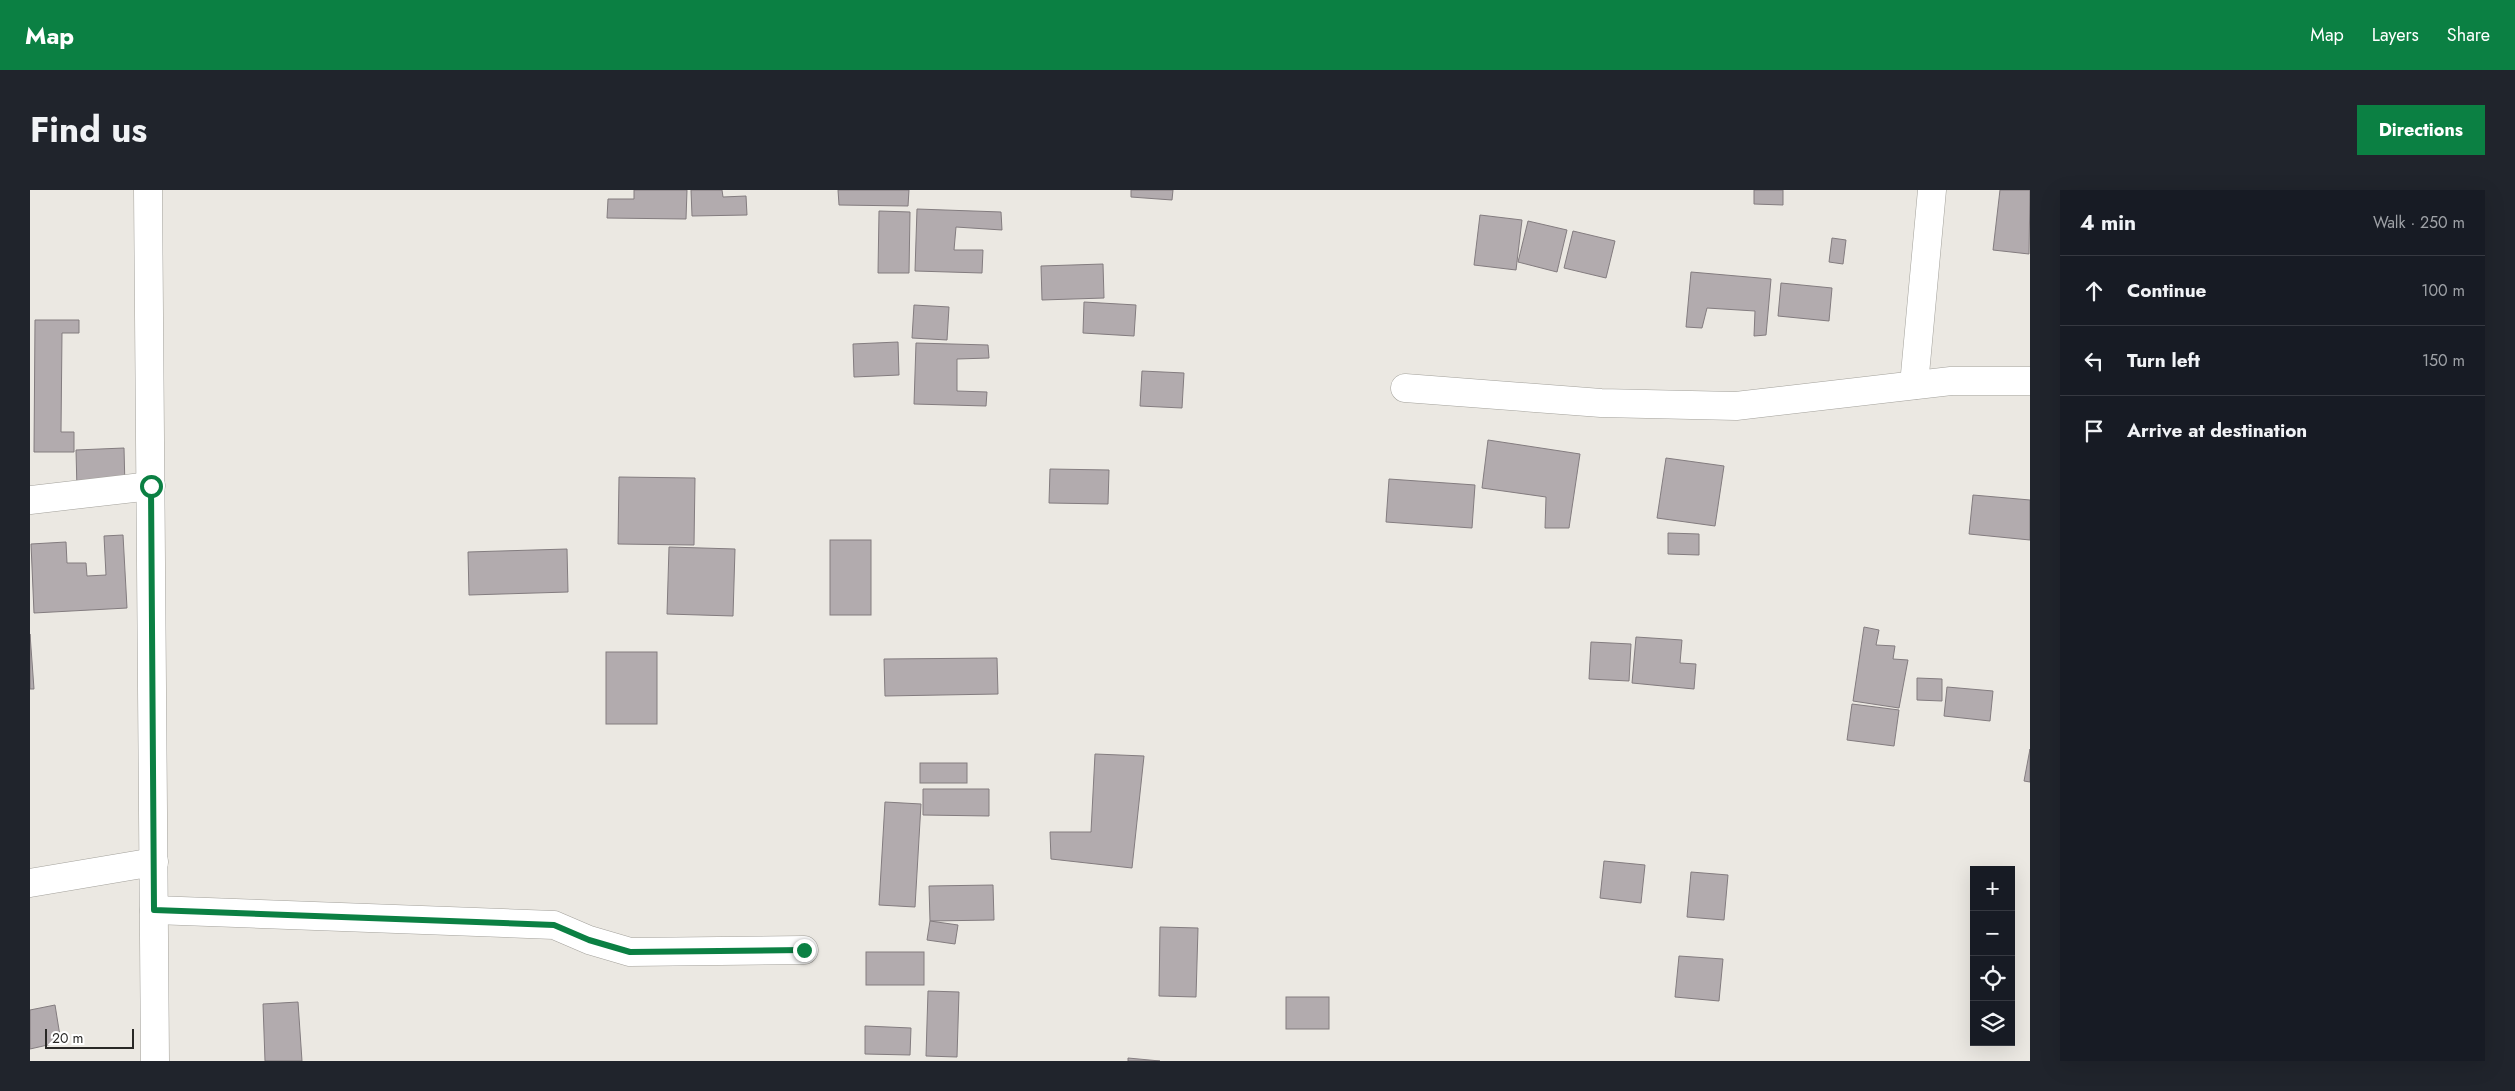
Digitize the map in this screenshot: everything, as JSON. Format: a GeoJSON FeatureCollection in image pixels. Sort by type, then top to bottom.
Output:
{"type":"FeatureCollection","features":[{"type":"Feature","properties":{"kind":"street"},"geometry":{"type":"LineString","coordinates":[[148,190],[155,1061]]}},
{"type":"Feature","properties":{"kind":"street"},"geometry":{"type":"LineString","coordinates":[[1914,385],[1932,190]]}},
{"type":"Feature","properties":{"kind":"street"},"geometry":{"type":"LineString","coordinates":[[1405,388],[1601,403],[1736,406],[1952,381],[2030,381]]}},
{"type":"Feature","properties":{"kind":"street"},"geometry":{"type":"LineString","coordinates":[[30,500],[151,486]]}},
{"type":"Feature","properties":{"kind":"street"},"geometry":{"type":"LineString","coordinates":[[30,883],[154,862]]}},
{"type":"Feature","properties":{"kind":"street"},"geometry":{"type":"LineString","coordinates":[[154,910],[554,925],[589,940],[630,952],[804,950]]}},
{"type":"Feature","properties":{"kind":"building"},"geometry":{"type":"Polygon","coordinates":[[[634,190],[687,190],[686,219],[607,218],[608,199],[634,199],[634,190]]]}},
{"type":"Feature","properties":{"kind":"building"},"geometry":{"type":"Polygon","coordinates":[[[691,190],[722,190],[723,197],[746,196],[747,215],[692,216],[691,190]]]}},
{"type":"Feature","properties":{"kind":"building"},"geometry":{"type":"Polygon","coordinates":[[[838,190],[909,190],[908,206],[839,205],[838,190]]]}},
{"type":"Feature","properties":{"kind":"building"},"geometry":{"type":"Polygon","coordinates":[[[1131,190],[1173,190],[1172,200],[1131,197],[1131,190]]]}},
{"type":"Feature","properties":{"kind":"building"},"geometry":{"type":"Polygon","coordinates":[[[1754,190],[1783,190],[1783,205],[1754,204],[1754,190]]]}},
{"type":"Feature","properties":{"kind":"building"},"geometry":{"type":"Polygon","coordinates":[[[2000,190],[2030,190],[2029,254],[1993,250],[2000,190]]]}},
{"type":"Feature","properties":{"kind":"building"},"geometry":{"type":"Polygon","coordinates":[[[917,209],[1001,212],[1002,230],[956,227],[954,250],[983,250],[982,273],[915,271],[917,209]]]}},
{"type":"Feature","properties":{"kind":"building"},"geometry":{"type":"Polygon","coordinates":[[[879,211],[910,212],[909,273],[878,273],[879,211]]]}},
{"type":"Feature","properties":{"kind":"building"},"geometry":{"type":"Polygon","coordinates":[[[1480,215],[1522,220],[1516,270],[1474,265],[1480,215]]]}},
{"type":"Feature","properties":{"kind":"building"},"geometry":{"type":"Polygon","coordinates":[[[1528,221],[1567,230],[1557,272],[1518,262],[1528,221]]]}},
{"type":"Feature","properties":{"kind":"building"},"geometry":{"type":"Polygon","coordinates":[[[1573,231],[1615,241],[1606,278],[1564,268],[1573,231]]]}},
{"type":"Feature","properties":{"kind":"building"},"geometry":{"type":"Polygon","coordinates":[[[1832,238],[1846,240],[1843,264],[1829,262],[1832,238]]]}},
{"type":"Feature","properties":{"kind":"building"},"geometry":{"type":"Polygon","coordinates":[[[1103,264],[1104,298],[1042,300],[1041,266],[1103,264]]]}},
{"type":"Feature","properties":{"kind":"building"},"geometry":{"type":"Polygon","coordinates":[[[1691,272],[1771,279],[1766,335],[1754,336],[1755,311],[1707,308],[1702,328],[1686,327],[1691,272]]]}},
{"type":"Feature","properties":{"kind":"building"},"geometry":{"type":"Polygon","coordinates":[[[1781,283],[1832,288],[1829,321],[1778,316],[1781,283]]]}},
{"type":"Feature","properties":{"kind":"building"},"geometry":{"type":"Polygon","coordinates":[[[1084,302],[1136,305],[1134,336],[1083,333],[1084,302]]]}},
{"type":"Feature","properties":{"kind":"building"},"geometry":{"type":"Polygon","coordinates":[[[914,305],[949,307],[947,340],[912,338],[914,305]]]}},
{"type":"Feature","properties":{"kind":"building"},"geometry":{"type":"Polygon","coordinates":[[[35,320],[79,320],[79,333],[62,333],[61,432],[74,432],[74,452],[34,452],[35,320]]]}},
{"type":"Feature","properties":{"kind":"building"},"geometry":{"type":"Polygon","coordinates":[[[898,342],[899,375],[854,377],[853,344],[898,342]]]}},
{"type":"Feature","properties":{"kind":"building"},"geometry":{"type":"Polygon","coordinates":[[[916,343],[988,345],[989,358],[957,359],[957,391],[987,392],[986,406],[914,404],[916,343]]]}},
{"type":"Feature","properties":{"kind":"building"},"geometry":{"type":"Polygon","coordinates":[[[1142,371],[1184,373],[1182,408],[1140,406],[1142,371]]]}},
{"type":"Feature","properties":{"kind":"building"},"geometry":{"type":"Polygon","coordinates":[[[1488,440],[1580,454],[1569,528],[1545,528],[1546,497],[1482,488],[1488,440]]]}},
{"type":"Feature","properties":{"kind":"building"},"geometry":{"type":"Polygon","coordinates":[[[124,448],[125,488],[77,490],[76,450],[124,448]]]}},
{"type":"Feature","properties":{"kind":"building"},"geometry":{"type":"Polygon","coordinates":[[[1666,458],[1724,466],[1715,526],[1657,518],[1666,458]]]}},
{"type":"Feature","properties":{"kind":"building"},"geometry":{"type":"Polygon","coordinates":[[[1050,469],[1109,470],[1108,504],[1049,503],[1050,469]]]}},
{"type":"Feature","properties":{"kind":"building"},"geometry":{"type":"Polygon","coordinates":[[[619,477],[695,478],[694,545],[618,544],[619,477]]]}},
{"type":"Feature","properties":{"kind":"building"},"geometry":{"type":"Polygon","coordinates":[[[1389,479],[1475,485],[1472,528],[1386,522],[1389,479]]]}},
{"type":"Feature","properties":{"kind":"building"},"geometry":{"type":"Polygon","coordinates":[[[1973,495],[2030,500],[2030,540],[1969,534],[1973,495]]]}},
{"type":"Feature","properties":{"kind":"building"},"geometry":{"type":"Polygon","coordinates":[[[1668,533],[1699,534],[1699,555],[1668,554],[1668,533]]]}},
{"type":"Feature","properties":{"kind":"building"},"geometry":{"type":"Polygon","coordinates":[[[123,535],[127,608],[34,613],[31,544],[66,542],[67,563],[86,563],[87,576],[106,575],[104,536],[123,535]]]}},
{"type":"Feature","properties":{"kind":"building"},"geometry":{"type":"Polygon","coordinates":[[[830,540],[871,540],[871,615],[830,615],[830,540]]]}},
{"type":"Feature","properties":{"kind":"building"},"geometry":{"type":"Polygon","coordinates":[[[669,547],[735,549],[733,616],[667,614],[669,547]]]}},
{"type":"Feature","properties":{"kind":"building"},"geometry":{"type":"Polygon","coordinates":[[[567,549],[568,592],[469,595],[468,552],[567,549]]]}},
{"type":"Feature","properties":{"kind":"building"},"geometry":{"type":"Polygon","coordinates":[[[1864,627],[1879,630],[1876,645],[1895,646],[1893,659],[1908,660],[1899,708],[1853,701],[1864,627]]]}},
{"type":"Feature","properties":{"kind":"building"},"geometry":{"type":"Polygon","coordinates":[[[30,634],[34,689],[30,689],[30,634]]]}},
{"type":"Feature","properties":{"kind":"building"},"geometry":{"type":"Polygon","coordinates":[[[1636,637],[1682,640],[1680,663],[1696,664],[1694,689],[1632,683],[1636,637]]]}},
{"type":"Feature","properties":{"kind":"building"},"geometry":{"type":"Polygon","coordinates":[[[1591,642],[1631,644],[1629,681],[1589,679],[1591,642]]]}},
{"type":"Feature","properties":{"kind":"building"},"geometry":{"type":"Polygon","coordinates":[[[606,652],[657,652],[657,724],[606,724],[606,652]]]}},
{"type":"Feature","properties":{"kind":"building"},"geometry":{"type":"Polygon","coordinates":[[[997,658],[998,694],[885,696],[884,659],[997,658]]]}},
{"type":"Feature","properties":{"kind":"building"},"geometry":{"type":"Polygon","coordinates":[[[1917,678],[1942,679],[1942,701],[1917,700],[1917,678]]]}},
{"type":"Feature","properties":{"kind":"building"},"geometry":{"type":"Polygon","coordinates":[[[1947,687],[1993,691],[1990,721],[1944,716],[1947,687]]]}},
{"type":"Feature","properties":{"kind":"building"},"geometry":{"type":"Polygon","coordinates":[[[1852,704],[1899,710],[1894,746],[1847,740],[1852,704]]]}},
{"type":"Feature","properties":{"kind":"building"},"geometry":{"type":"Polygon","coordinates":[[[2030,749],[2030,782],[2024,781],[2030,749]]]}},
{"type":"Feature","properties":{"kind":"building"},"geometry":{"type":"Polygon","coordinates":[[[1095,754],[1144,756],[1132,868],[1051,859],[1050,832],[1091,832],[1095,754]]]}},
{"type":"Feature","properties":{"kind":"building"},"geometry":{"type":"Polygon","coordinates":[[[920,763],[967,763],[967,783],[920,783],[920,763]]]}},
{"type":"Feature","properties":{"kind":"building"},"geometry":{"type":"Polygon","coordinates":[[[923,789],[989,789],[989,816],[923,815],[923,789]]]}},
{"type":"Feature","properties":{"kind":"building"},"geometry":{"type":"Polygon","coordinates":[[[885,802],[921,804],[915,907],[879,905],[885,802]]]}},
{"type":"Feature","properties":{"kind":"building"},"geometry":{"type":"Polygon","coordinates":[[[1604,861],[1645,865],[1641,903],[1600,898],[1604,861]]]}},
{"type":"Feature","properties":{"kind":"building"},"geometry":{"type":"Polygon","coordinates":[[[1691,872],[1728,875],[1724,920],[1687,917],[1691,872]]]}},
{"type":"Feature","properties":{"kind":"building"},"geometry":{"type":"Polygon","coordinates":[[[993,885],[994,920],[930,921],[929,886],[993,885]]]}},
{"type":"Feature","properties":{"kind":"building"},"geometry":{"type":"Polygon","coordinates":[[[930,921],[958,925],[955,944],[927,940],[930,921]]]}},
{"type":"Feature","properties":{"kind":"building"},"geometry":{"type":"Polygon","coordinates":[[[1160,927],[1198,928],[1196,997],[1159,996],[1160,927]]]}},
{"type":"Feature","properties":{"kind":"building"},"geometry":{"type":"Polygon","coordinates":[[[866,952],[924,952],[924,985],[866,985],[866,952]]]}},
{"type":"Feature","properties":{"kind":"building"},"geometry":{"type":"Polygon","coordinates":[[[1679,956],[1723,959],[1719,1001],[1675,997],[1679,956]]]}},
{"type":"Feature","properties":{"kind":"building"},"geometry":{"type":"Polygon","coordinates":[[[928,991],[959,992],[957,1057],[926,1056],[928,991]]]}},
{"type":"Feature","properties":{"kind":"building"},"geometry":{"type":"Polygon","coordinates":[[[1286,997],[1329,997],[1329,1029],[1286,1029],[1286,997]]]}},
{"type":"Feature","properties":{"kind":"building"},"geometry":{"type":"Polygon","coordinates":[[[298,1002],[302,1061],[265,1061],[263,1004],[298,1002]]]}},
{"type":"Feature","properties":{"kind":"building"},"geometry":{"type":"Polygon","coordinates":[[[55,1005],[61,1042],[30,1049],[30,1010],[55,1005]]]}},
{"type":"Feature","properties":{"kind":"building"},"geometry":{"type":"Polygon","coordinates":[[[865,1026],[911,1028],[910,1055],[865,1054],[865,1026]]]}},
{"type":"Feature","properties":{"kind":"building"},"geometry":{"type":"Polygon","coordinates":[[[1128,1058],[1160,1061],[1128,1061],[1128,1058]]]}},
{"type":"Feature","properties":{"kind":"route"},"geometry":{"type":"LineString","coordinates":[[151,486],[154,910],[554,925],[589,940],[630,952],[804,950]]}}]}
